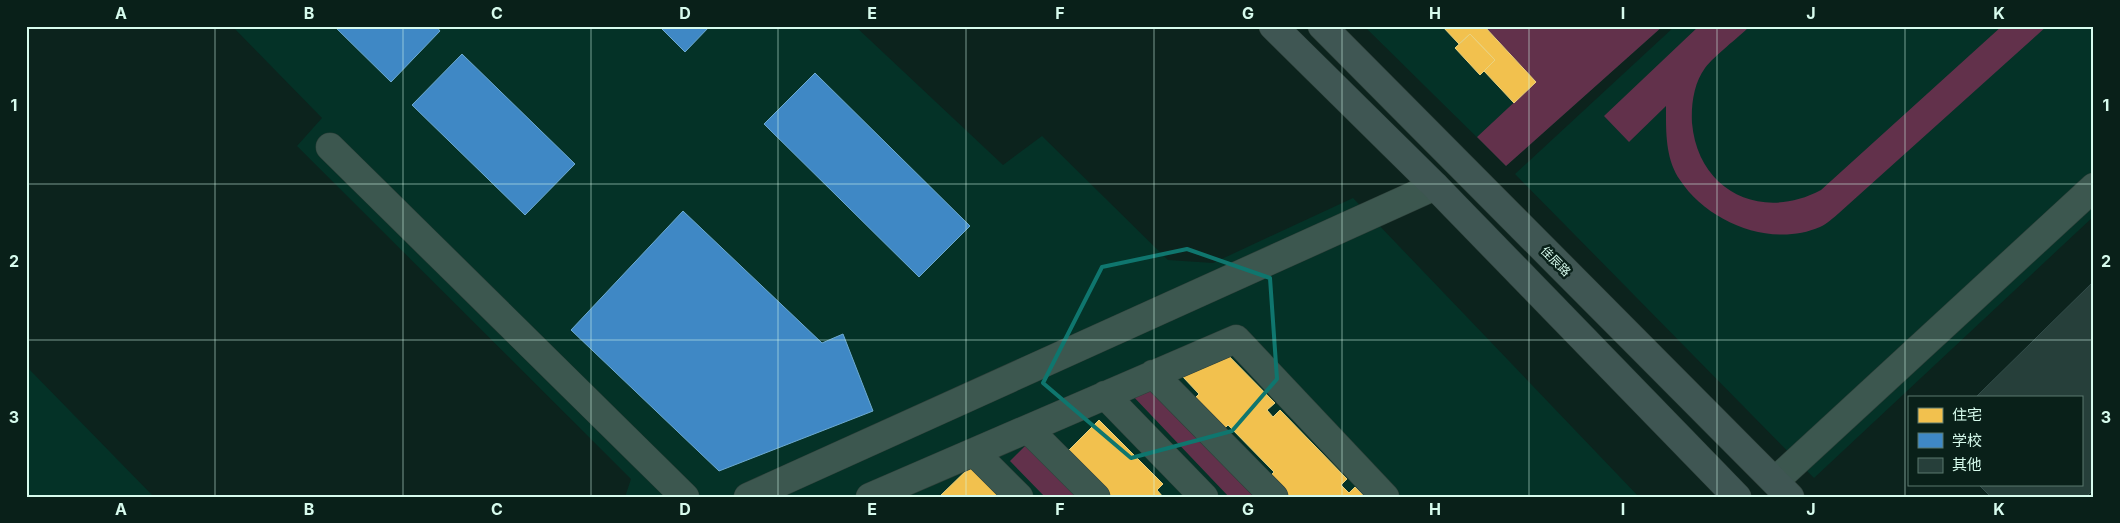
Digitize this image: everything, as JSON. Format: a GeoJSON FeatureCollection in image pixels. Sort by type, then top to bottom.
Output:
{"type":"FeatureCollection","features":[{"type":"Feature","properties":{"kind":"main road"},"geometry":{"type":"LineString","coordinates":[[1273,26],[1435,186],[1737,497]]}},
{"type":"Feature","properties":{"kind":"main road","name":"佳辰路"},"geometry":{"type":"LineString","coordinates":[[1322,26],[1782,489]]}},
{"type":"Feature","properties":{"kind":"street"},"geometry":{"type":"LineString","coordinates":[[330,147],[685,497]]}},
{"type":"Feature","properties":{"kind":"street"},"geometry":{"type":"LineString","coordinates":[[748,497],[1435,186]]}},
{"type":"Feature","properties":{"kind":"street"},"geometry":{"type":"LineString","coordinates":[[1782,489],[2094,187]]}},
{"type":"Feature","properties":{"kind":"street"},"geometry":{"type":"LineString","coordinates":[[870,497],[909,490],[975,453],[1236,339],[1385,497]]}},
{"type":"Feature","properties":{"kind":"street"},"geometry":{"type":"LineString","coordinates":[[1153,374],[1274,497]]}},
{"type":"Feature","properties":{"kind":"street"},"geometry":{"type":"LineString","coordinates":[[1105,395],[1204,497]]}},
{"type":"Feature","properties":{"kind":"street"},"geometry":{"type":"LineString","coordinates":[[1028,429],[1096,497]]}},
{"type":"Feature","properties":{"kind":"street"},"geometry":{"type":"LineString","coordinates":[[975,453],[1019,497]]}},
{"type":"Feature","properties":{"kind":"highlighted area"},"geometry":{"type":"Polygon","coordinates":[[[1187,249],[1270,278],[1277,379],[1232,431],[1131,458],[1043,383],[1102,267],[1187,249]]]}},
{"type":"Feature","properties":{"kind":"shaded area"},"geometry":{"type":"Polygon","coordinates":[[[232,26],[855,26],[1003,165],[1042,136],[1168,260],[1213,263],[1353,198],[1639,497],[625,497],[631,479],[297,146],[322,118],[232,26]]]}},
{"type":"Feature","properties":{"kind":"shaded area"},"geometry":{"type":"Polygon","coordinates":[[[1364,26],[1663,26],[1506,166],[1364,26]]]}},
{"type":"Feature","properties":{"kind":"shaded area"},"geometry":{"type":"Polygon","coordinates":[[[1484,26],[1663,26],[1506,166],[1477,137],[1536,82],[1484,26]]]}},
{"type":"Feature","properties":{"kind":"shaded area"},"geometry":{"type":"Polygon","coordinates":[[[1675,26],[2094,26],[2094,216],[1814,478],[1515,174],[1675,26]]]}},
{"type":"Feature","properties":{"kind":"shaded area"},"geometry":{"type":"Polygon","coordinates":[[[1699,26],[1750,26],[1709,63],[1698,80],[1694,94],[1692,116],[1697,147],[1706,167],[1720,183],[1736,194],[1755,201],[1776,203],[1798,199],[1821,190],[2002,26],[2047,26],[1830,221],[1820,227],[1801,233],[1782,235],[1742,228],[1707,208],[1692,195],[1680,180],[1671,163],[1667,144],[1666,106],[1629,142],[1604,116],[1699,26]]]}},
{"type":"Feature","properties":{"kind":"shaded area"},"geometry":{"type":"Polygon","coordinates":[[[26,366],[154,497],[26,497],[26,366]]]}},
{"type":"Feature","properties":{"kind":"shaded area"},"geometry":{"type":"Polygon","coordinates":[[[1152,386],[1262,497],[1229,497],[1131,394],[1152,386]]]}},
{"type":"Feature","properties":{"kind":"shaded area"},"geometry":{"type":"Polygon","coordinates":[[[1027,444],[1078,497],[1045,497],[1010,461],[1027,444]]]}},
{"type":"Feature","properties":{"kind":"building: 住宅"},"geometry":{"type":"Polygon","coordinates":[[[1442,26],[1484,26],[1536,82],[1514,103],[1484,71],[1495,60],[1470,34],[1459,44],[1442,26]]]}},
{"type":"Feature","properties":{"kind":"building: 住宅"},"geometry":{"type":"Polygon","coordinates":[[[1470,34],[1495,60],[1480,75],[1455,48],[1470,34]]]}},
{"type":"Feature","properties":{"kind":"building: 住宅"},"geometry":{"type":"Polygon","coordinates":[[[1217,344],[1275,403],[1267,410],[1273,417],[1280,410],[1347,479],[1341,485],[1349,493],[1355,487],[1365,497],[1289,497],[1269,477],[1274,472],[1228,425],[1223,430],[1193,400],[1199,394],[1183,377],[1217,344]]]}},
{"type":"Feature","properties":{"kind":"building: 住宅"},"geometry":{"type":"Polygon","coordinates":[[[1099,420],[1163,484],[1157,490],[1163,497],[1103,497],[1067,452],[1099,420]]]}},
{"type":"Feature","properties":{"kind":"building: 住宅"},"geometry":{"type":"Polygon","coordinates":[[[972,465],[1002,497],[939,497],[972,465]]]}},
{"type":"Feature","properties":{"kind":"building: 学校"},"geometry":{"type":"Polygon","coordinates":[[[334,26],[436,26],[440,31],[391,82],[334,26]]]}},
{"type":"Feature","properties":{"kind":"building: 学校"},"geometry":{"type":"Polygon","coordinates":[[[659,26],[710,26],[685,52],[659,26]]]}},
{"type":"Feature","properties":{"kind":"building: 学校"},"geometry":{"type":"Polygon","coordinates":[[[462,54],[575,164],[525,215],[412,105],[462,54]]]}},
{"type":"Feature","properties":{"kind":"building: 学校"},"geometry":{"type":"Polygon","coordinates":[[[815,73],[970,226],[919,277],[764,124],[815,73]]]}},
{"type":"Feature","properties":{"kind":"building: 学校"},"geometry":{"type":"Polygon","coordinates":[[[683,211],[822,343],[843,334],[873,411],[719,471],[571,330],[683,211]]]}},
{"type":"Feature","properties":{"kind":"building: 其他"},"geometry":{"type":"Polygon","coordinates":[[[2094,281],[2094,489],[2086,497],[1991,497],[1980,486],[2082,486],[2082,396],[1977,396],[2094,281]]]}}]}
